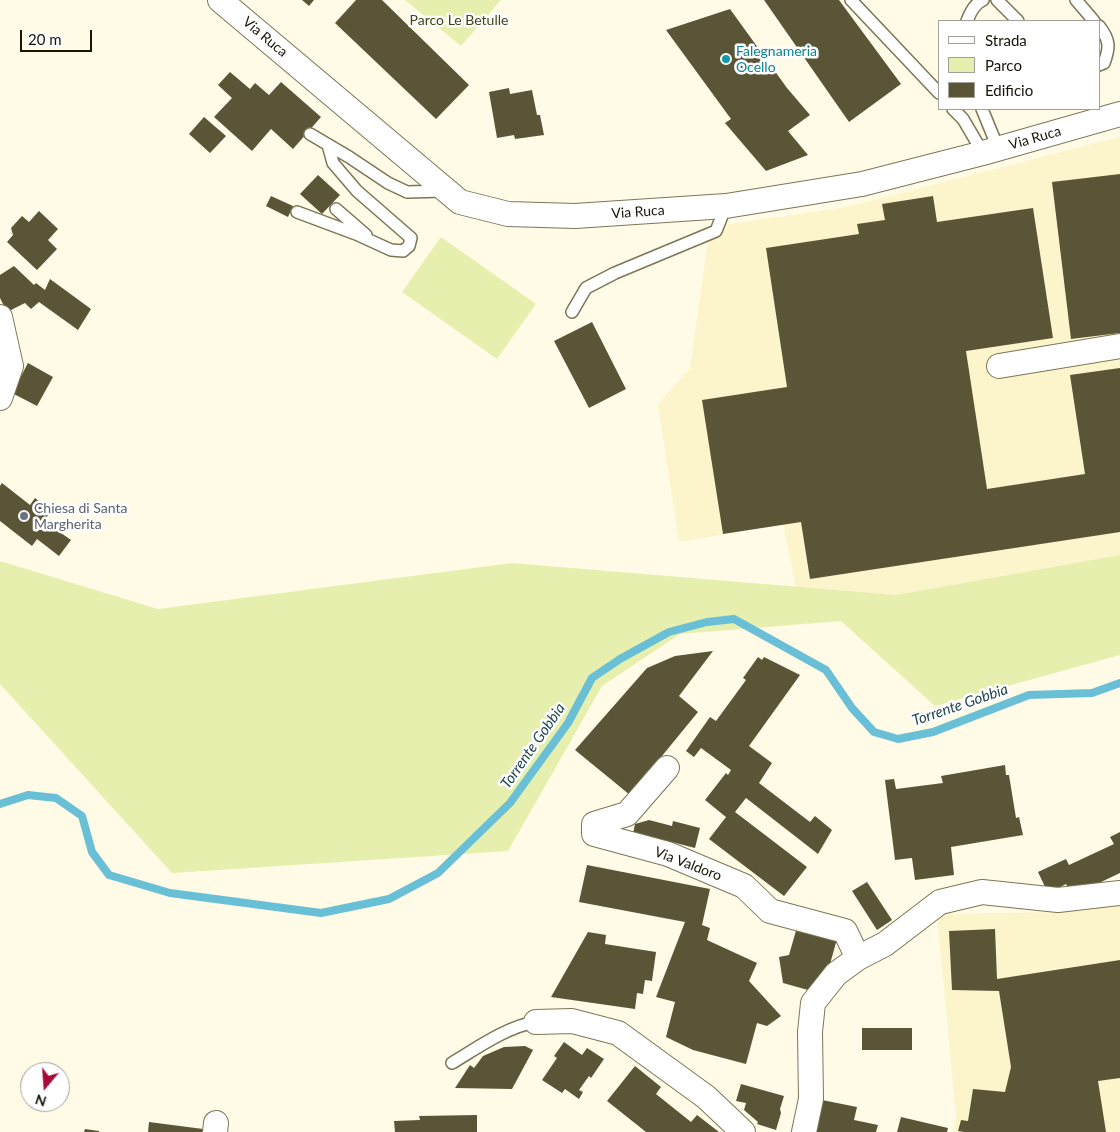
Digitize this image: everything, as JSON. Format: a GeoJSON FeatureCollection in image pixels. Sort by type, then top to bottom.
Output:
{"type":"FeatureCollection","features":[{"type":"Feature","properties":{"kind":"street","name":"Via Ruca"},"geometry":{"type":"LineString","coordinates":[[220,0],[460,202],[508,214],[575,216],[726,206],[862,184],[1120,114]]}},
{"type":"Feature","properties":{"kind":"street"},"geometry":{"type":"LineString","coordinates":[[0,317],[11,366],[0,398]]}},
{"type":"Feature","properties":{"kind":"street"},"geometry":{"type":"LineString","coordinates":[[999,366],[1120,346]]}},
{"type":"Feature","properties":{"kind":"street","name":"Via Valdoro"},"geometry":{"type":"LineString","coordinates":[[667,768],[627,814],[594,824],[594,834],[668,854],[744,886],[770,912],[845,931],[858,958]]}},
{"type":"Feature","properties":{"kind":"street"},"geometry":{"type":"LineString","coordinates":[[804,1132],[811,1099],[810,1032],[814,1003],[836,974],[858,958],[885,944],[940,902],[982,892],[1058,900],[1120,893]]}},
{"type":"Feature","properties":{"kind":"street"},"geometry":{"type":"LineString","coordinates":[[536,1022],[572,1020],[618,1033],[706,1097],[743,1132]]}},
{"type":"Feature","properties":{"kind":"lane"},"geometry":{"type":"LineString","coordinates":[[851,0],[938,92]]}},
{"type":"Feature","properties":{"kind":"lane"},"geometry":{"type":"LineString","coordinates":[[967,20],[970,13],[983,0]]}},
{"type":"Feature","properties":{"kind":"lane"},"geometry":{"type":"LineString","coordinates":[[997,0],[1017,20]]}},
{"type":"Feature","properties":{"kind":"lane"},"geometry":{"type":"LineString","coordinates":[[1076,0],[1093,20]]}},
{"type":"Feature","properties":{"kind":"lane"},"geometry":{"type":"LineString","coordinates":[[1100,27],[1104,33],[1109,50],[1104,63],[1100,64]]}},
{"type":"Feature","properties":{"kind":"lane"},"geometry":{"type":"LineString","coordinates":[[954,110],[991,150]]}},
{"type":"Feature","properties":{"kind":"lane"},"geometry":{"type":"LineString","coordinates":[[982,110],[991,150]]}},
{"type":"Feature","properties":{"kind":"lane"},"geometry":{"type":"LineString","coordinates":[[310,134],[388,183],[407,192],[448,191]]}},
{"type":"Feature","properties":{"kind":"lane"},"geometry":{"type":"LineString","coordinates":[[297,212],[391,250],[403,251],[409,246],[411,238],[357,191],[333,163],[328,145]]}},
{"type":"Feature","properties":{"kind":"lane"},"geometry":{"type":"LineString","coordinates":[[572,312],[586,288],[615,273],[716,231],[726,206]]}},
{"type":"Feature","properties":{"kind":"lane"},"geometry":{"type":"LineString","coordinates":[[336,209],[375,243]]}},
{"type":"Feature","properties":{"kind":"lane"},"geometry":{"type":"LineString","coordinates":[[452,1063],[512,1030],[525,1024],[536,1022]]}},
{"type":"Feature","properties":{"kind":"shaded area"},"geometry":{"type":"Polygon","coordinates":[[[1120,137],[1120,555],[896,595],[796,587],[783,524],[679,542],[658,404],[690,368],[710,227],[847,207],[1120,137]]]}},
{"type":"Feature","properties":{"kind":"shaded area"},"geometry":{"type":"Polygon","coordinates":[[[1120,904],[1120,1132],[953,1132],[956,1116],[937,914],[1065,912],[1120,904]]]}},
{"type":"Feature","properties":{"kind":"green space","name":"Parco Le Betulle"},"geometry":{"type":"Polygon","coordinates":[[[405,0],[501,0],[461,46],[405,0]]]}},
{"type":"Feature","properties":{"kind":"green space"},"geometry":{"type":"Polygon","coordinates":[[[441,237],[536,304],[497,359],[402,292],[441,237]]]}},
{"type":"Feature","properties":{"kind":"green space"},"geometry":{"type":"Polygon","coordinates":[[[1120,555],[1120,655],[935,706],[841,621],[680,634],[602,686],[508,851],[172,873],[0,684],[0,561],[158,609],[512,563],[896,595],[1120,555]]]}},
{"type":"Feature","properties":{"kind":"building"},"geometry":{"type":"Polygon","coordinates":[[[302,0],[314,0],[309,6],[302,0]]]}},
{"type":"Feature","properties":{"kind":"building"},"geometry":{"type":"Polygon","coordinates":[[[356,0],[382,0],[469,85],[436,119],[335,23],[356,0]]]}},
{"type":"Feature","properties":{"kind":"building"},"geometry":{"type":"Polygon","coordinates":[[[764,0],[839,0],[901,84],[849,122],[764,0]]]}},
{"type":"Feature","properties":{"kind":"building","name":"Falegnameria Ocello"},"geometry":{"type":"Polygon","coordinates":[[[730,9],[787,88],[810,115],[788,131],[808,155],[766,171],[725,123],[731,119],[666,30],[730,9]]]}},
{"type":"Feature","properties":{"kind":"building"},"geometry":{"type":"Polygon","coordinates":[[[230,72],[250,89],[255,83],[269,95],[281,82],[321,117],[293,149],[271,129],[252,151],[214,117],[232,98],[218,85],[230,72]]]}},
{"type":"Feature","properties":{"kind":"building"},"geometry":{"type":"Polygon","coordinates":[[[509,88],[510,94],[532,90],[537,115],[540,115],[544,135],[515,139],[514,135],[497,138],[489,92],[509,88]]]}},
{"type":"Feature","properties":{"kind":"building"},"geometry":{"type":"Polygon","coordinates":[[[204,117],[226,136],[210,153],[189,134],[204,117]]]}},
{"type":"Feature","properties":{"kind":"building"},"geometry":{"type":"Polygon","coordinates":[[[1120,174],[1120,333],[1071,339],[1052,182],[1120,174]]]}},
{"type":"Feature","properties":{"kind":"building"},"geometry":{"type":"Polygon","coordinates":[[[318,175],[340,195],[322,214],[300,194],[318,175]]]}},
{"type":"Feature","properties":{"kind":"building"},"geometry":{"type":"Polygon","coordinates":[[[271,196],[293,206],[288,217],[266,206],[271,196]]]}},
{"type":"Feature","properties":{"kind":"building"},"geometry":{"type":"Polygon","coordinates":[[[933,196],[937,222],[1033,208],[1053,338],[966,351],[987,489],[1085,474],[1070,375],[1120,368],[1120,532],[810,579],[801,522],[723,534],[702,400],[787,387],[766,248],[859,234],[857,224],[885,220],[882,204],[933,196]]]}},
{"type":"Feature","properties":{"kind":"building"},"geometry":{"type":"Polygon","coordinates":[[[39,211],[58,229],[48,240],[57,249],[37,270],[7,242],[13,235],[11,228],[22,216],[29,222],[39,211]]]}},
{"type":"Feature","properties":{"kind":"building"},"geometry":{"type":"Polygon","coordinates":[[[14,266],[34,285],[36,283],[45,290],[50,279],[91,309],[78,330],[39,302],[31,309],[25,303],[7,312],[0,298],[0,275],[14,266]]]}},
{"type":"Feature","properties":{"kind":"building"},"geometry":{"type":"Polygon","coordinates":[[[592,322],[626,389],[589,408],[554,341],[592,322]]]}},
{"type":"Feature","properties":{"kind":"building"},"geometry":{"type":"Polygon","coordinates":[[[28,363],[53,377],[37,406],[12,393],[28,363]]]}},
{"type":"Feature","properties":{"kind":"building","name":"Chiesa di Santa Margherita"},"geometry":{"type":"Polygon","coordinates":[[[2,483],[30,505],[35,498],[51,511],[44,521],[71,540],[59,556],[37,539],[32,546],[0,521],[0,486],[2,483]]]}},
{"type":"Feature","properties":{"kind":"building"},"geometry":{"type":"Polygon","coordinates":[[[713,651],[679,696],[698,712],[630,795],[575,750],[647,668],[675,656],[713,651]]]}},
{"type":"Feature","properties":{"kind":"building"},"geometry":{"type":"Polygon","coordinates":[[[758,657],[762,660],[764,657],[800,675],[749,746],[772,763],[759,783],[810,822],[815,816],[832,830],[818,854],[746,798],[735,812],[807,867],[784,896],[709,839],[726,817],[705,800],[726,773],[728,775],[731,770],[701,748],[694,757],[686,751],[710,717],[716,721],[746,680],[743,678],[758,657]]]}},
{"type":"Feature","properties":{"kind":"building"},"geometry":{"type":"Polygon","coordinates":[[[1005,765],[1006,775],[1009,775],[1016,818],[1019,817],[1023,835],[951,847],[954,875],[915,880],[912,858],[895,860],[885,780],[894,779],[896,789],[943,783],[941,776],[1005,765]]]}},
{"type":"Feature","properties":{"kind":"building"},"geometry":{"type":"Polygon","coordinates":[[[649,820],[672,826],[673,821],[700,828],[695,848],[633,834],[635,824],[649,820]]]}},
{"type":"Feature","properties":{"kind":"building"},"geometry":{"type":"Polygon","coordinates":[[[1120,832],[1120,873],[1080,892],[1070,892],[1066,884],[1053,891],[1046,889],[1038,872],[1066,859],[1069,865],[1114,844],[1110,837],[1120,832]]]}},
{"type":"Feature","properties":{"kind":"building"},"geometry":{"type":"Polygon","coordinates":[[[587,865],[710,889],[702,925],[710,928],[707,940],[757,963],[749,981],[781,1016],[767,1026],[757,1023],[746,1064],[693,1050],[666,1037],[675,1002],[656,997],[685,922],[579,902],[587,865]]]}},
{"type":"Feature","properties":{"kind":"building"},"geometry":{"type":"Polygon","coordinates":[[[867,882],[892,920],[877,930],[852,891],[867,882]]]}},
{"type":"Feature","properties":{"kind":"building"},"geometry":{"type":"Polygon","coordinates":[[[797,927],[837,939],[830,964],[808,990],[783,983],[779,957],[789,955],[797,927]]]}},
{"type":"Feature","properties":{"kind":"building"},"geometry":{"type":"Polygon","coordinates":[[[995,929],[997,979],[1120,960],[1120,1078],[1098,1081],[1106,1132],[958,1131],[961,1120],[968,1121],[973,1089],[1005,1092],[1011,1067],[999,991],[952,990],[949,931],[995,929]]]}},
{"type":"Feature","properties":{"kind":"building"},"geometry":{"type":"Polygon","coordinates":[[[588,932],[606,935],[605,944],[656,952],[652,981],[645,980],[643,994],[637,993],[635,1009],[551,997],[588,932]]]}},
{"type":"Feature","properties":{"kind":"building"},"geometry":{"type":"Polygon","coordinates":[[[862,1028],[912,1028],[912,1050],[862,1050],[862,1028]]]}},
{"type":"Feature","properties":{"kind":"building"},"geometry":{"type":"Polygon","coordinates":[[[564,1042],[582,1055],[587,1048],[604,1059],[591,1078],[589,1076],[579,1090],[583,1092],[579,1099],[565,1089],[562,1093],[542,1080],[557,1058],[554,1056],[564,1042]]]}},
{"type":"Feature","properties":{"kind":"building"},"geometry":{"type":"Polygon","coordinates":[[[525,1046],[533,1050],[512,1089],[455,1088],[470,1065],[474,1068],[483,1056],[504,1047],[525,1046]]]}},
{"type":"Feature","properties":{"kind":"building"},"geometry":{"type":"Polygon","coordinates":[[[635,1066],[661,1087],[656,1094],[691,1122],[697,1115],[719,1132],[646,1132],[607,1101],[635,1066]]]}},
{"type":"Feature","properties":{"kind":"building"},"geometry":{"type":"Polygon","coordinates":[[[741,1084],[784,1096],[776,1130],[757,1124],[758,1122],[744,1110],[746,1103],[736,1101],[741,1084]]]}},
{"type":"Feature","properties":{"kind":"building"},"geometry":{"type":"Polygon","coordinates":[[[822,1100],[857,1107],[854,1120],[878,1125],[876,1132],[816,1132],[822,1100]]]}},
{"type":"Feature","properties":{"kind":"building"},"geometry":{"type":"Polygon","coordinates":[[[477,1115],[477,1132],[395,1132],[394,1121],[420,1120],[419,1116],[477,1115]]]}},
{"type":"Feature","properties":{"kind":"building"},"geometry":{"type":"Polygon","coordinates":[[[901,1117],[948,1128],[947,1132],[897,1132],[901,1117]]]}},
{"type":"Feature","properties":{"kind":"building"},"geometry":{"type":"Polygon","coordinates":[[[149,1122],[203,1129],[202,1132],[148,1132],[149,1122]]]}},
{"type":"Feature","properties":{"kind":"building"},"geometry":{"type":"Polygon","coordinates":[[[85,1129],[99,1131],[99,1132],[84,1132],[85,1129]]]}},
{"type":"Feature","properties":{"kind":"waterway","name":"Torrente Gobbia"},"geometry":{"type":"LineString","coordinates":[[0,804],[28,795],[56,798],[82,816],[92,852],[109,875],[170,893],[321,913],[389,899],[438,873],[510,803],[568,723],[592,678],[620,659],[669,632],[707,622],[734,619],[826,670],[852,708],[874,732],[898,739],[933,732],[1029,695],[1092,693],[1120,683]]}},
{"type":"Feature","properties":{"kind":"place","name":"Falegnameria Ocello"},"geometry":{"type":"Point","coordinates":[726,59]}},
{"type":"Feature","properties":{"kind":"place","name":"Chiesa di Santa Margherita"},"geometry":{"type":"Point","coordinates":[24,516]}}]}
